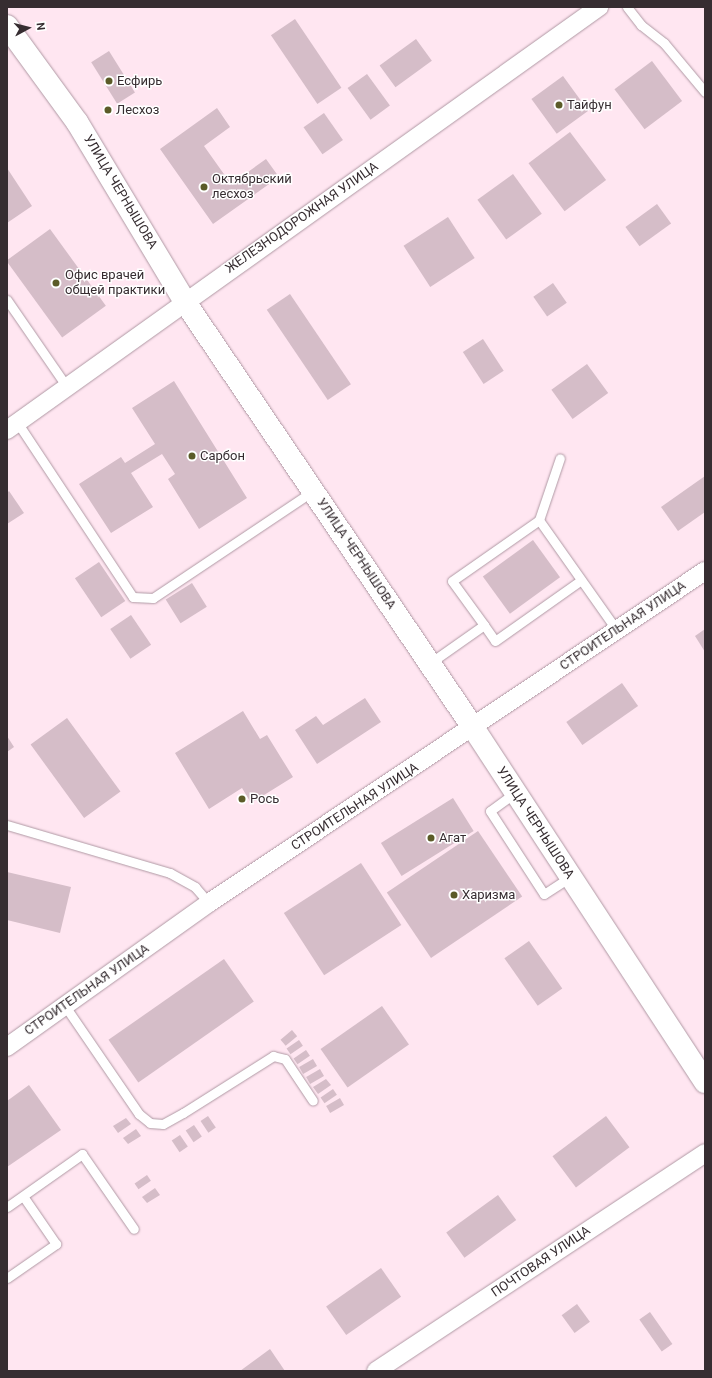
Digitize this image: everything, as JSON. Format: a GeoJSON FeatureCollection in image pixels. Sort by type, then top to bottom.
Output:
{"type":"FeatureCollection","features":[{"type":"Feature","properties":{"kind":"street","name":"ЖЕЛЕЗНОДОРОЖНАЯ УЛИЦА"},"geometry":{"type":"LineString","coordinates":[[12,426],[599,7]]}},
{"type":"Feature","properties":{"kind":"street","name":"УЛИЦА ЧЕРНЫШОВА"},"geometry":{"type":"LineString","coordinates":[[7,26],[77,122],[185,302],[474,729],[705,1082]]}},
{"type":"Feature","properties":{"kind":"street","name":"СТРОИТЕЛЬНАЯ УЛИЦА"},"geometry":{"type":"LineString","coordinates":[[7,1047],[209,903],[474,729],[616,629],[705,571]]}},
{"type":"Feature","properties":{"kind":"street","name":"ПОЧТОВАЯ УЛИЦА"},"geometry":{"type":"LineString","coordinates":[[376,1371],[705,1153]]}},
{"type":"Feature","properties":{"kind":"lane"},"geometry":{"type":"LineString","coordinates":[[627,7],[641,25],[664,43],[705,92]]}},
{"type":"Feature","properties":{"kind":"lane"},"geometry":{"type":"LineString","coordinates":[[7,300],[67,388]]}},
{"type":"Feature","properties":{"kind":"lane"},"geometry":{"type":"LineString","coordinates":[[12,426],[133,597],[153,598],[313,491]]}},
{"type":"Feature","properties":{"kind":"lane"},"geometry":{"type":"LineString","coordinates":[[560,458],[539,520],[452,581],[495,641],[581,580]]}},
{"type":"Feature","properties":{"kind":"lane"},"geometry":{"type":"LineString","coordinates":[[539,520],[616,629]]}},
{"type":"Feature","properties":{"kind":"lane"},"geometry":{"type":"LineString","coordinates":[[430,664],[484,625]]}},
{"type":"Feature","properties":{"kind":"lane"},"geometry":{"type":"LineString","coordinates":[[516,792],[490,811],[544,894],[570,877]]}},
{"type":"Feature","properties":{"kind":"lane"},"geometry":{"type":"LineString","coordinates":[[7,825],[170,873],[195,888],[209,903]]}},
{"type":"Feature","properties":{"kind":"lane"},"geometry":{"type":"LineString","coordinates":[[65,1006],[139,1114],[150,1123],[163,1124],[273,1056],[285,1059],[313,1101]]}},
{"type":"Feature","properties":{"kind":"lane"},"geometry":{"type":"LineString","coordinates":[[7,1207],[82,1154],[134,1230]]}},
{"type":"Feature","properties":{"kind":"lane"},"geometry":{"type":"LineString","coordinates":[[7,1278],[56,1244],[23,1196]]}},
{"type":"Feature","properties":{"kind":"building"},"geometry":{"type":"Polygon","coordinates":[[[295,19],[341,88],[317,104],[271,35],[295,19]]]}},
{"type":"Feature","properties":{"kind":"building"},"geometry":{"type":"Polygon","coordinates":[[[416,39],[432,61],[395,87],[380,65],[416,39]]]}},
{"type":"Feature","properties":{"kind":"building"},"geometry":{"type":"Polygon","coordinates":[[[109,51],[135,93],[117,104],[91,62],[109,51]]]}},
{"type":"Feature","properties":{"kind":"building"},"geometry":{"type":"Polygon","coordinates":[[[652,61],[682,101],[645,129],[614,89],[652,61]]]}},
{"type":"Feature","properties":{"kind":"building"},"geometry":{"type":"Polygon","coordinates":[[[367,74],[390,106],[371,120],[348,88],[367,74]]]}},
{"type":"Feature","properties":{"kind":"building","name":"Тайфун"},"geometry":{"type":"Polygon","coordinates":[[[563,76],[588,111],[557,134],[531,99],[563,76]]]}},
{"type":"Feature","properties":{"kind":"building"},"geometry":{"type":"Polygon","coordinates":[[[217,108],[230,127],[204,146],[231,184],[266,159],[279,177],[213,224],[160,149],[217,108]]]}},
{"type":"Feature","properties":{"kind":"building"},"geometry":{"type":"Polygon","coordinates":[[[324,113],[343,140],[322,154],[304,127],[324,113]]]}},
{"type":"Feature","properties":{"kind":"building"},"geometry":{"type":"Polygon","coordinates":[[[570,132],[606,180],[565,211],[528,163],[570,132]]]}},
{"type":"Feature","properties":{"kind":"building"},"geometry":{"type":"Polygon","coordinates":[[[7,168],[32,206],[7,223],[7,168]]]}},
{"type":"Feature","properties":{"kind":"building"},"geometry":{"type":"Polygon","coordinates":[[[513,174],[542,214],[506,240],[477,200],[513,174]]]}},
{"type":"Feature","properties":{"kind":"building"},"geometry":{"type":"Polygon","coordinates":[[[657,204],[671,223],[640,246],[625,227],[657,204]]]}},
{"type":"Feature","properties":{"kind":"building"},"geometry":{"type":"Polygon","coordinates":[[[448,217],[475,258],[430,287],[404,246],[448,217]]]}},
{"type":"Feature","properties":{"kind":"building","name":"Офис врачей общей практики"},"geometry":{"type":"Polygon","coordinates":[[[50,229],[106,306],[62,338],[7,262],[50,229]]]}},
{"type":"Feature","properties":{"kind":"building"},"geometry":{"type":"Polygon","coordinates":[[[553,283],[567,303],[547,316],[533,297],[553,283]]]}},
{"type":"Feature","properties":{"kind":"building"},"geometry":{"type":"Polygon","coordinates":[[[290,294],[351,384],[328,400],[267,310],[290,294]]]}},
{"type":"Feature","properties":{"kind":"building"},"geometry":{"type":"Polygon","coordinates":[[[483,339],[504,371],[484,384],[463,352],[483,339]]]}},
{"type":"Feature","properties":{"kind":"building"},"geometry":{"type":"Polygon","coordinates":[[[587,364],[608,393],[573,419],[551,390],[587,364]]]}},
{"type":"Feature","properties":{"kind":"building","name":"Сарбон"},"geometry":{"type":"Polygon","coordinates":[[[174,381],[247,498],[199,529],[168,479],[175,474],[162,454],[131,473],[153,507],[111,533],[79,484],[121,457],[125,463],[155,444],[132,408],[174,381]]]}},
{"type":"Feature","properties":{"kind":"building"},"geometry":{"type":"Polygon","coordinates":[[[705,476],[705,512],[678,531],[661,507],[705,476]]]}},
{"type":"Feature","properties":{"kind":"building"},"geometry":{"type":"Polygon","coordinates":[[[9,491],[24,513],[7,524],[7,493],[9,491]]]}},
{"type":"Feature","properties":{"kind":"building"},"geometry":{"type":"Polygon","coordinates":[[[533,540],[560,577],[510,614],[483,576],[533,540]]]}},
{"type":"Feature","properties":{"kind":"building"},"geometry":{"type":"Polygon","coordinates":[[[99,562],[125,601],[101,617],[75,578],[99,562]]]}},
{"type":"Feature","properties":{"kind":"building"},"geometry":{"type":"Polygon","coordinates":[[[192,583],[207,607],[181,623],[166,599],[192,583]]]}},
{"type":"Feature","properties":{"kind":"building"},"geometry":{"type":"Polygon","coordinates":[[[131,615],[151,645],[130,659],[110,629],[131,615]]]}},
{"type":"Feature","properties":{"kind":"building"},"geometry":{"type":"Polygon","coordinates":[[[705,629],[705,652],[695,636],[705,629]]]}},
{"type":"Feature","properties":{"kind":"building"},"geometry":{"type":"Polygon","coordinates":[[[622,683],[638,706],[582,745],[566,722],[622,683]]]}},
{"type":"Feature","properties":{"kind":"building"},"geometry":{"type":"Polygon","coordinates":[[[365,698],[381,722],[317,764],[295,730],[316,716],[323,725],[365,698]]]}},
{"type":"Feature","properties":{"kind":"building"},"geometry":{"type":"Polygon","coordinates":[[[243,711],[260,739],[267,735],[293,777],[251,803],[242,788],[209,809],[175,753],[243,711]]]}},
{"type":"Feature","properties":{"kind":"building"},"geometry":{"type":"Polygon","coordinates":[[[67,718],[120,792],[84,818],[31,744],[67,718]]]}},
{"type":"Feature","properties":{"kind":"building"},"geometry":{"type":"Polygon","coordinates":[[[7,736],[14,747],[7,752],[7,736]]]}},
{"type":"Feature","properties":{"kind":"building"},"geometry":{"type":"Polygon","coordinates":[[[453,798],[474,831],[402,876],[381,843],[453,798]]]}},
{"type":"Feature","properties":{"kind":"building","name":"Харизма"},"geometry":{"type":"Polygon","coordinates":[[[478,831],[522,896],[431,958],[387,893],[478,831]]]}},
{"type":"Feature","properties":{"kind":"building"},"geometry":{"type":"Polygon","coordinates":[[[361,863],[401,925],[324,975],[284,913],[361,863]]]}},
{"type":"Feature","properties":{"kind":"building"},"geometry":{"type":"Polygon","coordinates":[[[7,872],[71,887],[60,933],[7,920],[7,872]]]}},
{"type":"Feature","properties":{"kind":"building"},"geometry":{"type":"Polygon","coordinates":[[[529,941],[562,989],[538,1006],[504,958],[529,941]]]}},
{"type":"Feature","properties":{"kind":"building"},"geometry":{"type":"Polygon","coordinates":[[[224,959],[254,1002],[138,1082],[108,1040],[224,959]]]}},
{"type":"Feature","properties":{"kind":"building"},"geometry":{"type":"Polygon","coordinates":[[[382,1006],[409,1045],[348,1088],[321,1049],[382,1006]]]}},
{"type":"Feature","properties":{"kind":"building"},"geometry":{"type":"Polygon","coordinates":[[[292,1030],[297,1036],[286,1046],[281,1040],[292,1030]]]}},
{"type":"Feature","properties":{"kind":"building"},"geometry":{"type":"Polygon","coordinates":[[[299,1040],[303,1046],[290,1054],[287,1048],[299,1040]]]}},
{"type":"Feature","properties":{"kind":"building"},"geometry":{"type":"Polygon","coordinates":[[[306,1050],[310,1056],[297,1064],[294,1058],[306,1050]]]}},
{"type":"Feature","properties":{"kind":"building"},"geometry":{"type":"Polygon","coordinates":[[[313,1059],[317,1066],[303,1074],[299,1067],[313,1059]]]}},
{"type":"Feature","properties":{"kind":"building"},"geometry":{"type":"Polygon","coordinates":[[[320,1069],[324,1076],[310,1084],[306,1077],[320,1069]]]}},
{"type":"Feature","properties":{"kind":"building"},"geometry":{"type":"Polygon","coordinates":[[[326,1079],[331,1085],[318,1094],[313,1087],[326,1079]]]}},
{"type":"Feature","properties":{"kind":"building"},"geometry":{"type":"Polygon","coordinates":[[[29,1085],[61,1130],[7,1167],[7,1101],[29,1085]]]}},
{"type":"Feature","properties":{"kind":"building"},"geometry":{"type":"Polygon","coordinates":[[[333,1089],[337,1095],[324,1103],[321,1097],[333,1089]]]}},
{"type":"Feature","properties":{"kind":"building"},"geometry":{"type":"Polygon","coordinates":[[[340,1098],[344,1105],[330,1113],[326,1106],[340,1098]]]}},
{"type":"Feature","properties":{"kind":"building"},"geometry":{"type":"Polygon","coordinates":[[[208,1116],[216,1128],[208,1133],[201,1121],[208,1116]]]}},
{"type":"Feature","properties":{"kind":"building"},"geometry":{"type":"Polygon","coordinates":[[[606,1116],[629,1147],[576,1187],[552,1156],[606,1116]]]}},
{"type":"Feature","properties":{"kind":"building"},"geometry":{"type":"Polygon","coordinates":[[[126,1118],[131,1124],[118,1133],[113,1126],[126,1118]]]}},
{"type":"Feature","properties":{"kind":"building"},"geometry":{"type":"Polygon","coordinates":[[[194,1125],[202,1137],[194,1142],[186,1131],[194,1125]]]}},
{"type":"Feature","properties":{"kind":"building"},"geometry":{"type":"Polygon","coordinates":[[[136,1129],[141,1136],[128,1144],[123,1138],[136,1129]]]}},
{"type":"Feature","properties":{"kind":"building"},"geometry":{"type":"Polygon","coordinates":[[[180,1135],[188,1147],[180,1152],[172,1141],[180,1135]]]}},
{"type":"Feature","properties":{"kind":"building"},"geometry":{"type":"Polygon","coordinates":[[[147,1175],[151,1181],[138,1189],[135,1183],[147,1175]]]}},
{"type":"Feature","properties":{"kind":"building"},"geometry":{"type":"Polygon","coordinates":[[[155,1188],[160,1195],[147,1203],[142,1197],[155,1188]]]}},
{"type":"Feature","properties":{"kind":"building"},"geometry":{"type":"Polygon","coordinates":[[[498,1195],[516,1220],[464,1258],[446,1233],[498,1195]]]}},
{"type":"Feature","properties":{"kind":"building"},"geometry":{"type":"Polygon","coordinates":[[[381,1268],[401,1297],[346,1335],[326,1306],[381,1268]]]}},
{"type":"Feature","properties":{"kind":"building"},"geometry":{"type":"Polygon","coordinates":[[[577,1304],[590,1322],[575,1333],[562,1315],[577,1304]]]}},
{"type":"Feature","properties":{"kind":"building"},"geometry":{"type":"Polygon","coordinates":[[[650,1312],[672,1344],[662,1351],[639,1319],[650,1312]]]}},
{"type":"Feature","properties":{"kind":"building"},"geometry":{"type":"Polygon","coordinates":[[[270,1349],[285,1371],[240,1371],[270,1349]]]}},
{"type":"Feature","properties":{"kind":"place","name":"Есфирь"},"geometry":{"type":"Point","coordinates":[109,81]}},
{"type":"Feature","properties":{"kind":"place","name":"Тайфун"},"geometry":{"type":"Point","coordinates":[559,105]}},
{"type":"Feature","properties":{"kind":"place","name":"Лесхоз"},"geometry":{"type":"Point","coordinates":[108,110]}},
{"type":"Feature","properties":{"kind":"place","name":"Октябрьский лесхоз"},"geometry":{"type":"Point","coordinates":[204,187]}},
{"type":"Feature","properties":{"kind":"place","name":"Офис врачей общей практики"},"geometry":{"type":"Point","coordinates":[56,283]}},
{"type":"Feature","properties":{"kind":"place","name":"Сарбон"},"geometry":{"type":"Point","coordinates":[192,456]}},
{"type":"Feature","properties":{"kind":"place","name":"Рось"},"geometry":{"type":"Point","coordinates":[242,799]}},
{"type":"Feature","properties":{"kind":"place","name":"Агат"},"geometry":{"type":"Point","coordinates":[431,838]}},
{"type":"Feature","properties":{"kind":"place","name":"Харизма"},"geometry":{"type":"Point","coordinates":[454,895]}}]}
